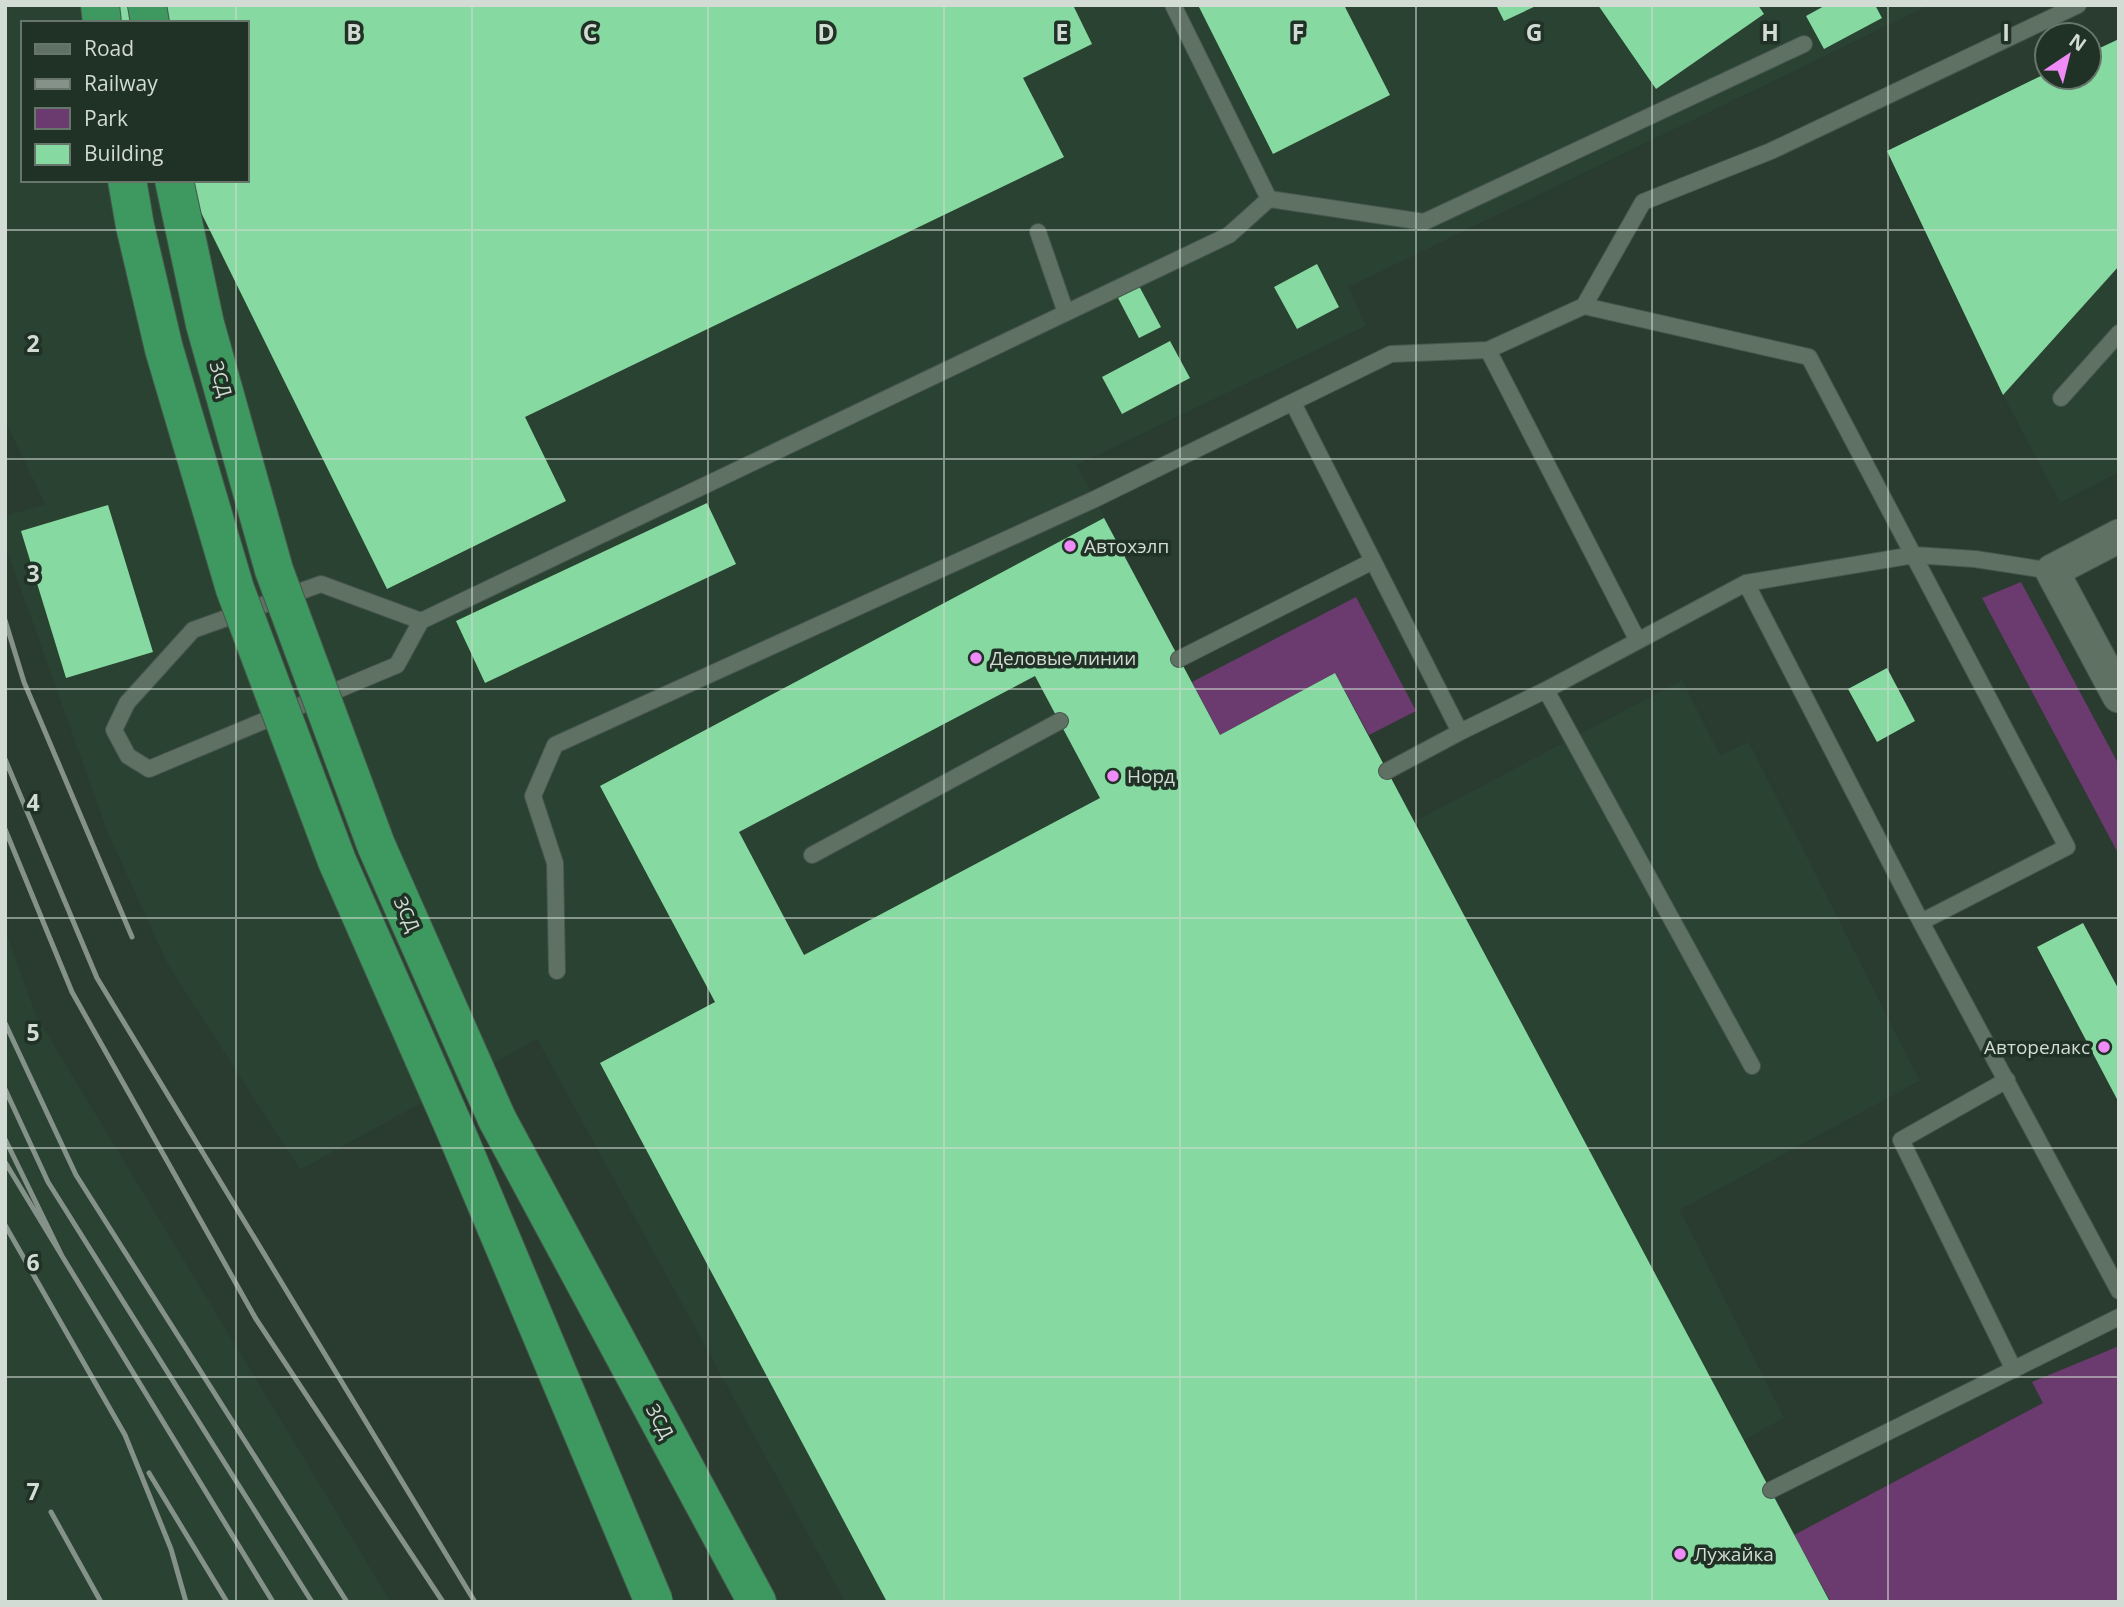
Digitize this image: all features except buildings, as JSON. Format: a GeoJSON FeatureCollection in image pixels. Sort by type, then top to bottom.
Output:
{"type":"FeatureCollection","features":[{"type":"Feature","properties":{"kind":"highway"},"geometry":{"type":"LineString","coordinates":[[127,182],[164,349],[235,589],[337,862],[454,1127],[654,1602]]}},
{"type":"Feature","properties":{"kind":"highway","name":"ЗСД"},"geometry":{"type":"LineString","coordinates":[[174,182],[205,324],[274,570],[376,845],[497,1119],[757,1602]]}},
{"type":"Feature","properties":{"kind":"street"},"geometry":{"type":"LineString","coordinates":[[2119,536],[2052,571],[2119,696]]}},
{"type":"Feature","properties":{"kind":"lane"},"geometry":{"type":"LineString","coordinates":[[1173,5],[1269,198]]}},
{"type":"Feature","properties":{"kind":"lane"},"geometry":{"type":"LineString","coordinates":[[557,971],[555,863],[533,796],[555,745],[1095,499],[1391,354],[1488,350],[1584,306],[1643,202],[1771,151],[2078,5]]}},
{"type":"Feature","properties":{"kind":"lane"},"geometry":{"type":"LineString","coordinates":[[1269,198],[1424,222],[1804,44]]}},
{"type":"Feature","properties":{"kind":"lane"},"geometry":{"type":"LineString","coordinates":[[421,621],[321,584],[193,631],[127,703],[114,730],[128,757],[149,769],[397,665],[421,621],[1229,235],[1269,198]]}},
{"type":"Feature","properties":{"kind":"lane"},"geometry":{"type":"LineString","coordinates":[[1038,232],[1066,313]]}},
{"type":"Feature","properties":{"kind":"lane"},"geometry":{"type":"LineString","coordinates":[[1584,306],[1809,357],[2067,847],[1922,922]]}},
{"type":"Feature","properties":{"kind":"lane"},"geometry":{"type":"LineString","coordinates":[[2061,398],[2119,333]]}},
{"type":"Feature","properties":{"kind":"lane"},"geometry":{"type":"LineString","coordinates":[[1488,350],[1638,641]]}},
{"type":"Feature","properties":{"kind":"lane"},"geometry":{"type":"LineString","coordinates":[[1293,403],[1460,732]]}},
{"type":"Feature","properties":{"kind":"lane"},"geometry":{"type":"LineString","coordinates":[[1387,771],[1746,583],[1914,555],[1975,559],[2052,571]]}},
{"type":"Feature","properties":{"kind":"lane"},"geometry":{"type":"LineString","coordinates":[[1179,659],[1373,561]]}},
{"type":"Feature","properties":{"kind":"lane"},"geometry":{"type":"LineString","coordinates":[[1746,583],[1922,922],[2119,1291]]}},
{"type":"Feature","properties":{"kind":"lane"},"geometry":{"type":"LineString","coordinates":[[1546,690],[1752,1066]]}},
{"type":"Feature","properties":{"kind":"lane"},"geometry":{"type":"LineString","coordinates":[[812,855],[1060,722]]}},
{"type":"Feature","properties":{"kind":"lane"},"geometry":{"type":"LineString","coordinates":[[2007,1080],[1901,1140],[2014,1370]]}},
{"type":"Feature","properties":{"kind":"lane"},"geometry":{"type":"LineString","coordinates":[[1771,1490],[2119,1317]]}},
{"type":"Feature","properties":{"kind":"shaded area"},"geometry":{"type":"Polygon","coordinates":[[[5,5],[1930,5],[1349,287],[1366,326],[1077,465],[1220,734],[1335,673],[1415,821],[1682,680],[1720,755],[1749,742],[1920,1081],[1680,1210],[1784,1418],[1744,1440],[1833,1602],[845,1602],[537,1039],[300,1170],[168,965],[107,831],[5,545],[5,516],[45,504],[5,421],[5,5]]]}},
{"type":"Feature","properties":{"kind":"shaded area"},"geometry":{"type":"Polygon","coordinates":[[[2119,39],[2119,472],[2060,503],[2003,395],[1887,151],[2033,80],[2033,91],[2103,91],[2103,46],[2119,39]]]}},
{"type":"Feature","properties":{"kind":"shaded area"},"geometry":{"type":"Polygon","coordinates":[[[5,929],[37,1017],[391,1602],[5,1602],[5,929]]]}},
{"type":"Feature","properties":{"kind":"green space"},"geometry":{"type":"Polygon","coordinates":[[[2021,582],[2119,765],[2119,855],[1982,598],[2021,582]]]}},
{"type":"Feature","properties":{"kind":"green space"},"geometry":{"type":"Polygon","coordinates":[[[1356,597],[1416,711],[1369,735],[1335,673],[1220,735],[1192,682],[1356,597]]]}},
{"type":"Feature","properties":{"kind":"green space"},"geometry":{"type":"Polygon","coordinates":[[[2119,1346],[2119,1602],[1831,1602],[1794,1535],[2043,1403],[2032,1382],[2119,1346]]]}},
{"type":"Feature","properties":{"kind":"railway"},"geometry":{"type":"LineString","coordinates":[[5,620],[24,682],[132,937]]}},
{"type":"Feature","properties":{"kind":"railway"},"geometry":{"type":"LineString","coordinates":[[5,759],[97,978],[475,1602]]}},
{"type":"Feature","properties":{"kind":"railway"},"geometry":{"type":"LineString","coordinates":[[5,829],[72,992],[256,1319],[443,1602]]}},
{"type":"Feature","properties":{"kind":"railway"},"geometry":{"type":"LineString","coordinates":[[5,1023],[76,1175],[347,1602]]}},
{"type":"Feature","properties":{"kind":"railway"},"geometry":{"type":"LineString","coordinates":[[5,1089],[48,1182],[312,1602]]}},
{"type":"Feature","properties":{"kind":"railway"},"geometry":{"type":"LineString","coordinates":[[5,1139],[62,1256],[5,1162]]}},
{"type":"Feature","properties":{"kind":"railway"},"geometry":{"type":"LineString","coordinates":[[5,1225],[125,1435],[171,1549],[186,1602]]}},
{"type":"Feature","properties":{"kind":"railway"},"geometry":{"type":"LineString","coordinates":[[62,1256],[273,1602]]}},
{"type":"Feature","properties":{"kind":"railway"},"geometry":{"type":"LineString","coordinates":[[149,1473],[227,1602]]}},
{"type":"Feature","properties":{"kind":"railway"},"geometry":{"type":"LineString","coordinates":[[51,1512],[101,1602]]}},
{"type":"Feature","properties":{"kind":"place","name":"Автохэлп"},"geometry":{"type":"Point","coordinates":[1070,546]}},
{"type":"Feature","properties":{"kind":"place","name":"Деловые линии"},"geometry":{"type":"Point","coordinates":[976,658]}},
{"type":"Feature","properties":{"kind":"place","name":"Норд"},"geometry":{"type":"Point","coordinates":[1113,776]}},
{"type":"Feature","properties":{"kind":"place","name":"Авторелакс"},"geometry":{"type":"Point","coordinates":[2104,1047]}},
{"type":"Feature","properties":{"kind":"place","name":"Лужайка"},"geometry":{"type":"Point","coordinates":[1680,1554]}}]}
